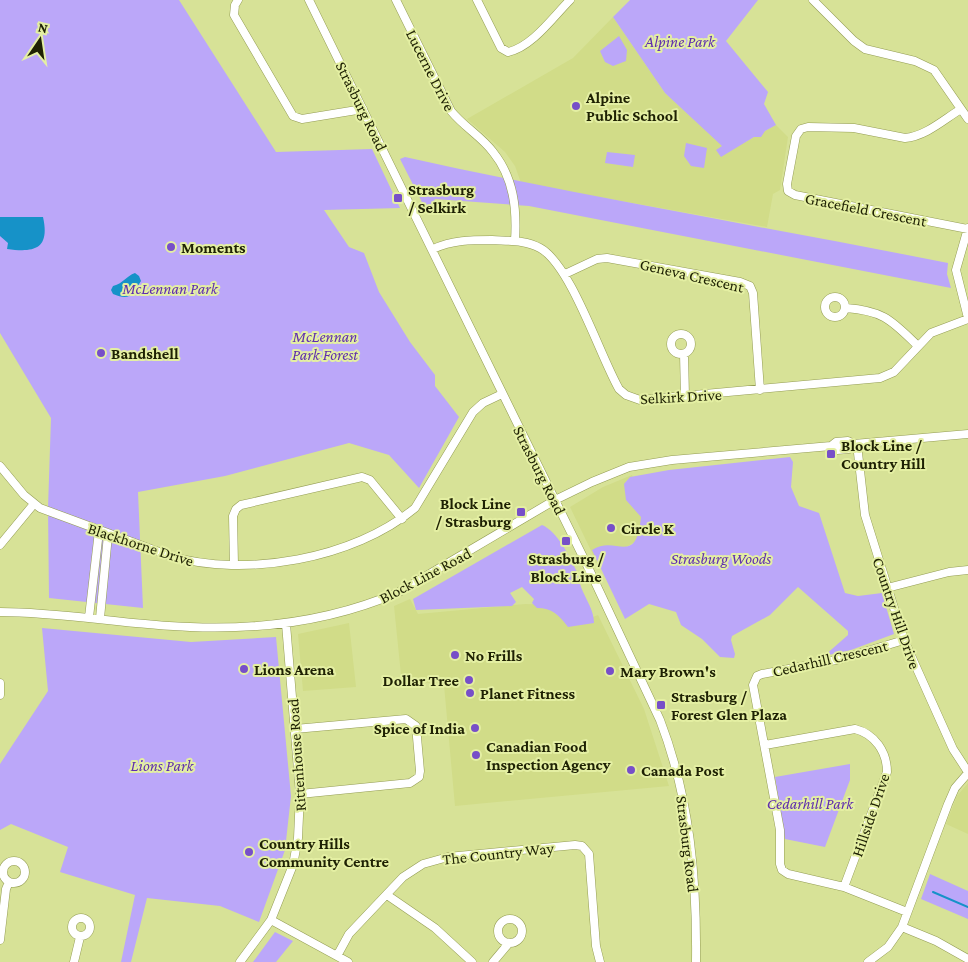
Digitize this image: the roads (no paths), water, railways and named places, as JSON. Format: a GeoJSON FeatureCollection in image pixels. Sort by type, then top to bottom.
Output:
{"type":"FeatureCollection","features":[{"type":"Feature","properties":{"kind":"street"},"geometry":{"type":"LineString","coordinates":[[238,0],[235,5],[234,15],[293,116],[302,119],[363,109]]}},
{"type":"Feature","properties":{"kind":"street","name":"Strasburg Road"},"geometry":{"type":"LineString","coordinates":[[309,0],[555,500],[626,647],[668,742],[688,819],[695,880],[696,962]]}},
{"type":"Feature","properties":{"kind":"street","name":"Lucerne Drive"},"geometry":{"type":"LineString","coordinates":[[396,0],[451,111],[460,123],[493,152],[504,170],[515,201],[515,241]]}},
{"type":"Feature","properties":{"kind":"street"},"geometry":{"type":"LineString","coordinates":[[477,0],[501,48],[508,52],[518,48],[535,36],[570,0]]}},
{"type":"Feature","properties":{"kind":"street"},"geometry":{"type":"LineString","coordinates":[[813,0],[854,41],[865,49],[925,64],[934,70],[968,120]]}},
{"type":"Feature","properties":{"kind":"street","name":"Gracefield Crescent"},"geometry":{"type":"LineString","coordinates":[[961,109],[922,134],[913,137],[905,138],[854,128],[808,127],[801,129],[796,136],[787,184],[788,191],[795,195],[968,229]]}},
{"type":"Feature","properties":{"kind":"street"},"geometry":{"type":"LineString","coordinates":[[968,229],[956,270],[968,319]]}},
{"type":"Feature","properties":{"kind":"street","name":"Selkirk Drive"},"geometry":{"type":"LineString","coordinates":[[433,249],[462,241],[515,241],[529,243],[550,255],[565,274],[619,389],[626,395],[640,400],[880,378],[894,372],[917,345],[931,333],[968,319]]}},
{"type":"Feature","properties":{"kind":"street","name":"Geneva Crescent"},"geometry":{"type":"LineString","coordinates":[[565,274],[597,259],[607,258],[740,282],[750,286],[753,293],[760,390]]}},
{"type":"Feature","properties":{"kind":"street"},"geometry":{"type":"LineString","coordinates":[[846,308],[872,312],[889,318],[917,345]]}},
{"type":"Feature","properties":{"kind":"street"},"geometry":{"type":"LineString","coordinates":[[684,354],[685,397]]}},
{"type":"Feature","properties":{"kind":"street","name":"Blackhorne Drive"},"geometry":{"type":"LineString","coordinates":[[0,466],[33,505],[108,535],[192,563],[234,565],[273,562],[330,551],[366,538],[402,519],[415,508],[473,412],[483,403],[502,394]]}},
{"type":"Feature","properties":{"kind":"street","name":"Block Line Road"},"geometry":{"type":"LineString","coordinates":[[0,612],[89,617],[191,627],[286,624],[365,605],[399,592],[555,500],[614,472],[648,463],[831,446],[836,442],[848,441],[855,444],[968,434]]}},
{"type":"Feature","properties":{"kind":"street","name":"Country Hill Drive"},"geometry":{"type":"LineString","coordinates":[[855,444],[865,515],[904,640],[953,749],[968,773]]}},
{"type":"Feature","properties":{"kind":"street"},"geometry":{"type":"LineString","coordinates":[[234,565],[233,516],[236,509],[242,504],[362,477],[370,480],[402,519]]}},
{"type":"Feature","properties":{"kind":"street"},"geometry":{"type":"LineString","coordinates":[[0,544],[33,505]]}},
{"type":"Feature","properties":{"kind":"street"},"geometry":{"type":"LineString","coordinates":[[89,617],[99,531]]}},
{"type":"Feature","properties":{"kind":"street"},"geometry":{"type":"LineString","coordinates":[[100,618],[108,535]]}},
{"type":"Feature","properties":{"kind":"street"},"geometry":{"type":"LineString","coordinates":[[887,588],[949,572],[968,570]]}},
{"type":"Feature","properties":{"kind":"street","name":"Rittenhouse Road"},"geometry":{"type":"LineString","coordinates":[[240,962],[271,920],[293,865],[299,832],[300,794],[286,624]]}},
{"type":"Feature","properties":{"kind":"street","name":"Cedarhill Crescent"},"geometry":{"type":"LineString","coordinates":[[904,640],[840,659],[757,676],[753,685],[780,830],[780,864],[782,870],[788,874],[844,887],[907,912]]}},
{"type":"Feature","properties":{"kind":"street"},"geometry":{"type":"LineString","coordinates":[[0,683],[0,695]]}},
{"type":"Feature","properties":{"kind":"street"},"geometry":{"type":"LineString","coordinates":[[295,729],[406,719],[416,726],[420,763],[419,777],[410,783],[300,794]]}},
{"type":"Feature","properties":{"kind":"street","name":"Hillside Drive"},"geometry":{"type":"LineString","coordinates":[[765,745],[855,729],[866,732],[877,742],[886,760],[887,772],[844,887]]}},
{"type":"Feature","properties":{"kind":"street"},"geometry":{"type":"LineString","coordinates":[[874,961],[888,947],[902,927],[948,804],[956,788],[968,773]]}},
{"type":"Feature","properties":{"kind":"street","name":"The Country Way"},"geometry":{"type":"LineString","coordinates":[[337,956],[350,934],[412,870],[435,859],[575,845],[582,846],[589,854],[596,946],[600,962]]}},
{"type":"Feature","properties":{"kind":"street"},"geometry":{"type":"LineString","coordinates":[[0,940],[6,889],[9,882]]}},
{"type":"Feature","properties":{"kind":"street"},"geometry":{"type":"LineString","coordinates":[[387,895],[435,928],[472,962]]}},
{"type":"Feature","properties":{"kind":"street"},"geometry":{"type":"LineString","coordinates":[[271,920],[348,962]]}},
{"type":"Feature","properties":{"kind":"street"},"geometry":{"type":"LineString","coordinates":[[902,927],[936,940],[968,958]]}},
{"type":"Feature","properties":{"kind":"street"},"geometry":{"type":"LineString","coordinates":[[74,962],[80,937]]}},
{"type":"Feature","properties":{"kind":"street"},"geometry":{"type":"LineString","coordinates":[[493,962],[509,943]]}},
{"type":"Feature","properties":{"kind":"water"},"geometry":{"type":"Polygon","coordinates":[[[0,217],[43,217],[45,228],[42,242],[33,249],[7,249],[8,243],[0,236],[0,217]]]}},
{"type":"Feature","properties":{"kind":"water"},"geometry":{"type":"Polygon","coordinates":[[[135,273],[141,281],[131,295],[124,297],[113,294],[111,290],[113,286],[135,273]]]}},
{"type":"Feature","properties":{"kind":"waterway"},"geometry":{"type":"LineString","coordinates":[[933,892],[968,907]]}},
{"type":"Feature","properties":{"kind":"place","name":"Alpine Public School"},"geometry":{"type":"Point","coordinates":[576,106]}},
{"type":"Feature","properties":{"kind":"place","name":"Strasburg / Selkirk"},"geometry":{"type":"Point","coordinates":[398,198]}},
{"type":"Feature","properties":{"kind":"place","name":"Moments"},"geometry":{"type":"Point","coordinates":[171,247]}},
{"type":"Feature","properties":{"kind":"place","name":"Bandshell"},"geometry":{"type":"Point","coordinates":[101,353]}},
{"type":"Feature","properties":{"kind":"place","name":"Block Line / Country Hill"},"geometry":{"type":"Point","coordinates":[831,454]}},
{"type":"Feature","properties":{"kind":"place","name":"Block Line / Strasburg"},"geometry":{"type":"Point","coordinates":[521,512]}},
{"type":"Feature","properties":{"kind":"place","name":"Circle K"},"geometry":{"type":"Point","coordinates":[611,528]}},
{"type":"Feature","properties":{"kind":"place","name":"Strasburg / Block Line"},"geometry":{"type":"Point","coordinates":[566,541]}},
{"type":"Feature","properties":{"kind":"place","name":"No Frills"},"geometry":{"type":"Point","coordinates":[455,655]}},
{"type":"Feature","properties":{"kind":"place","name":"Lions Arena"},"geometry":{"type":"Point","coordinates":[244,669]}},
{"type":"Feature","properties":{"kind":"place","name":"Mary Brown's"},"geometry":{"type":"Point","coordinates":[610,671]}},
{"type":"Feature","properties":{"kind":"place","name":"Dollar Tree"},"geometry":{"type":"Point","coordinates":[469,680]}},
{"type":"Feature","properties":{"kind":"place","name":"Planet Fitness"},"geometry":{"type":"Point","coordinates":[470,693]}},
{"type":"Feature","properties":{"kind":"place","name":"Strasburg / Forest Glen Plaza"},"geometry":{"type":"Point","coordinates":[661,705]}},
{"type":"Feature","properties":{"kind":"place","name":"Spice of India"},"geometry":{"type":"Point","coordinates":[475,728]}},
{"type":"Feature","properties":{"kind":"place","name":"Canadian Food Inspection Agency"},"geometry":{"type":"Point","coordinates":[476,755]}},
{"type":"Feature","properties":{"kind":"place","name":"Canada Post"},"geometry":{"type":"Point","coordinates":[631,770]}},
{"type":"Feature","properties":{"kind":"place","name":"Country Hills Community Centre"},"geometry":{"type":"Point","coordinates":[249,852]}},
{"type":"Feature","properties":{"kind":"park label","name":"Alpine Park"},"geometry":{"type":"Point","coordinates":[680,41]}},
{"type":"Feature","properties":{"kind":"park label","name":"McLennan Park"},"geometry":{"type":"Point","coordinates":[170,288]}},
{"type":"Feature","properties":{"kind":"park label","name":"McLennan Park Forest"},"geometry":{"type":"Point","coordinates":[325,345]}},
{"type":"Feature","properties":{"kind":"park label","name":"Strasburg Woods"},"geometry":{"type":"Point","coordinates":[721,558]}},
{"type":"Feature","properties":{"kind":"park label","name":"Lions Park"},"geometry":{"type":"Point","coordinates":[162,765]}},
{"type":"Feature","properties":{"kind":"park label","name":"Cedarhill Park"},"geometry":{"type":"Point","coordinates":[810,803]}}]}
